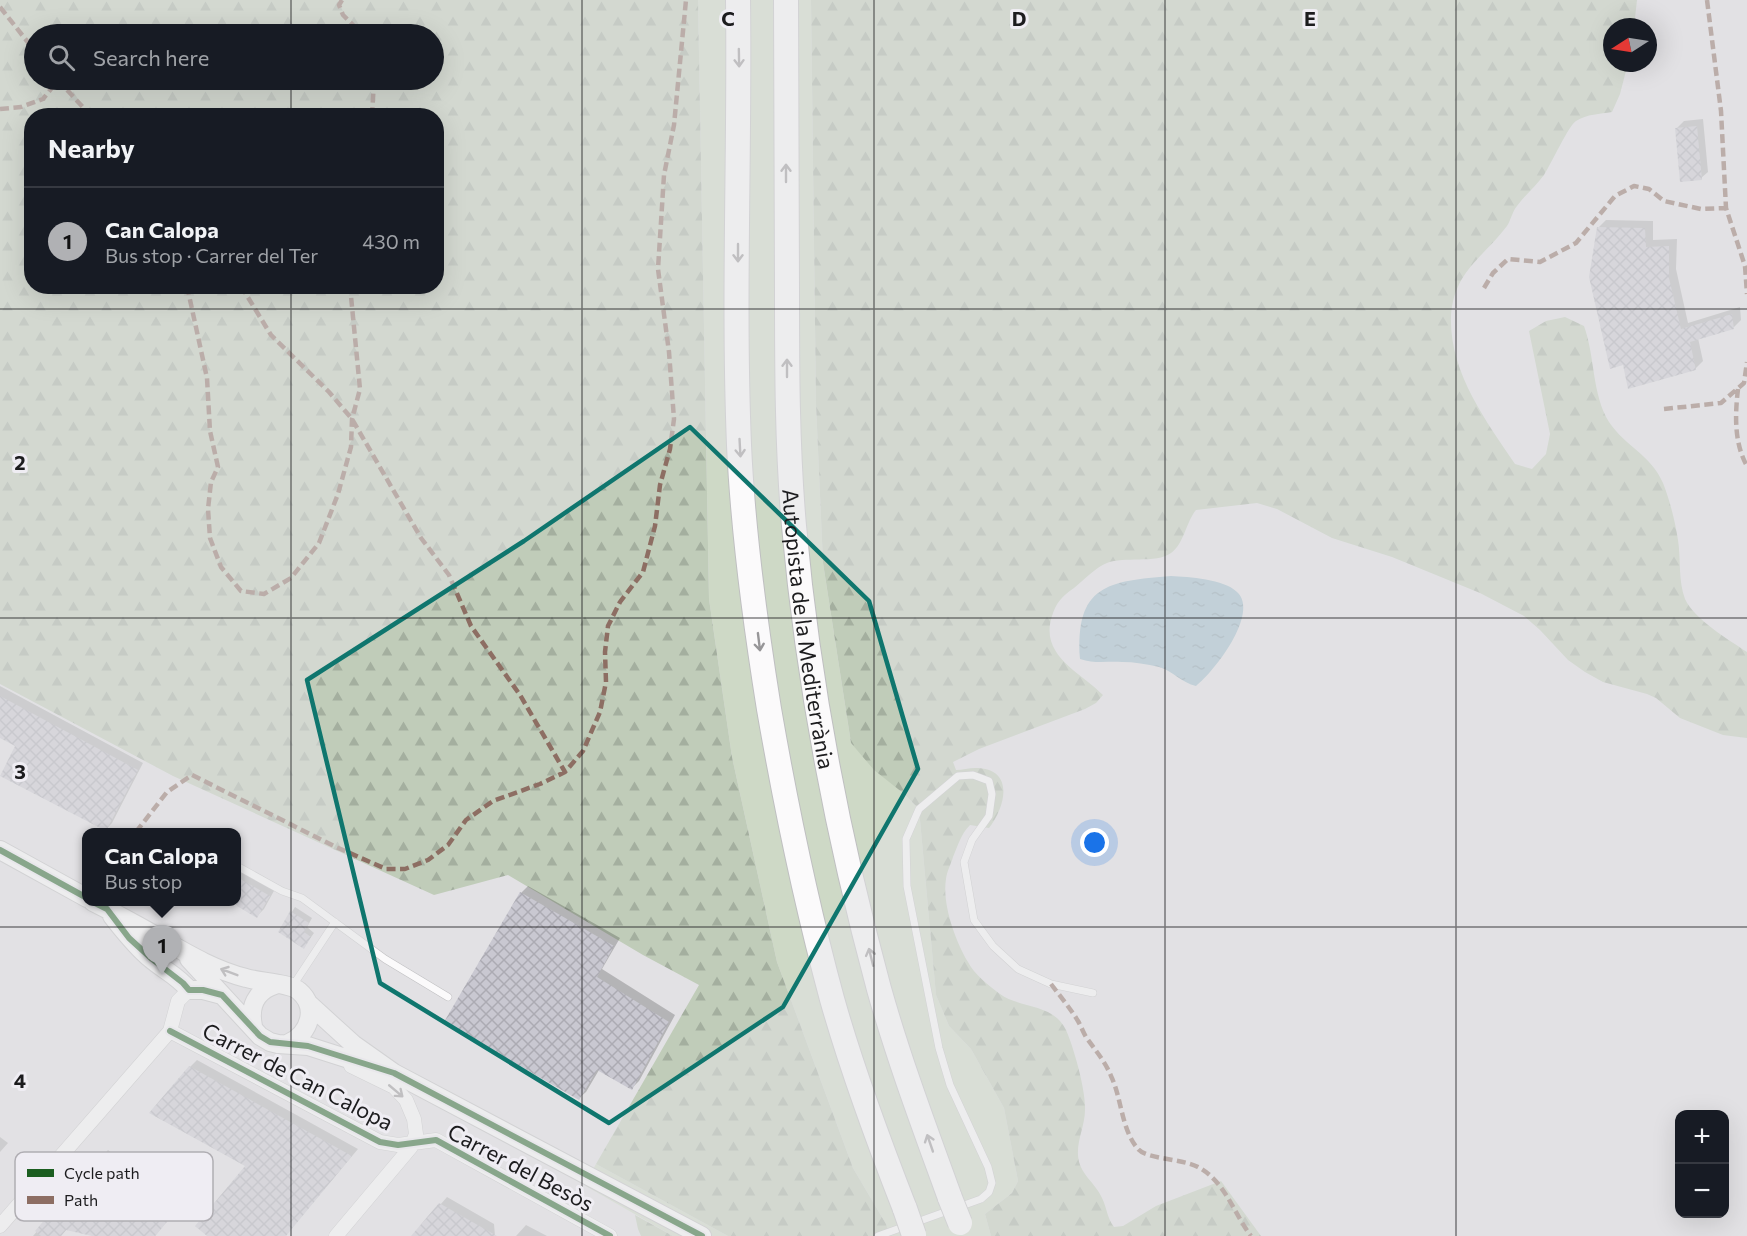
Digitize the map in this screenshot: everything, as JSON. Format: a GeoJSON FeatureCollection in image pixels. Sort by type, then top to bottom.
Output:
{"type":"FeatureCollection","features":[{"type":"Feature","properties":{"kind":"highway"},"geometry":{"type":"LineString","coordinates":[[738,0],[739,445],[746,540],[760,652],[784,797],[833,1002],[867,1107],[915,1236]]}},
{"type":"Feature","properties":{"kind":"highway","name":"Autopista de la Mediterrània"},"geometry":{"type":"LineString","coordinates":[[786,0],[788,426],[794,526],[807,638],[825,756],[851,878],[877,980],[913,1096],[962,1229]]}},
{"type":"Feature","properties":{"kind":"main road"},"geometry":{"type":"LineString","coordinates":[[0,850],[82,895]]}},
{"type":"Feature","properties":{"kind":"main road"},"geometry":{"type":"LineString","coordinates":[[101,906],[129,938],[189,990],[203,990],[222,995]]}},
{"type":"Feature","properties":{"kind":"main road"},"geometry":{"type":"LineString","coordinates":[[102,906],[184,954],[243,977],[283,986],[304,996],[309,1004],[347,1039],[394,1073],[702,1236]]}},
{"type":"Feature","properties":{"kind":"main road"},"geometry":{"type":"LineString","coordinates":[[184,954],[260,1036],[270,1042],[308,1046],[394,1073]]}},
{"type":"Feature","properties":{"kind":"main road"},"geometry":{"type":"LineString","coordinates":[[253,1026],[251,1010],[255,1000],[264,989],[283,986]]}},
{"type":"Feature","properties":{"kind":"main road"},"geometry":{"type":"LineString","coordinates":[[289,1043],[307,1028],[309,1004]]}},
{"type":"Feature","properties":{"kind":"street"},"geometry":{"type":"LineString","coordinates":[[65,1152],[170,1031],[178,1000],[189,990]]}},
{"type":"Feature","properties":{"kind":"street","name":"Carrer de Can Calopa"},"geometry":{"type":"LineString","coordinates":[[170,1031],[380,1142],[398,1145],[412,1144]]}},
{"type":"Feature","properties":{"kind":"street"},"geometry":{"type":"LineString","coordinates":[[328,1052],[394,1087],[406,1100],[414,1119],[416,1134],[412,1144],[336,1236]]}},
{"type":"Feature","properties":{"kind":"street","name":"Carrer del Besòs"},"geometry":{"type":"LineString","coordinates":[[412,1144],[424,1140],[436,1140],[610,1236]]}},
{"type":"Feature","properties":{"kind":"street"},"geometry":{"type":"LineString","coordinates":[[0,1226],[15,1209]]}},
{"type":"Feature","properties":{"kind":"lane"},"geometry":{"type":"LineString","coordinates":[[878,1236],[981,1199],[989,1192],[992,1183],[988,1167],[950,1085],[939,1048],[907,886],[906,839],[919,809],[957,776],[973,775],[989,781],[992,794],[989,816],[972,840],[964,862],[974,920],[993,945],[1018,969],[1051,984],[1093,993]]}},
{"type":"Feature","properties":{"kind":"lane"},"geometry":{"type":"LineString","coordinates":[[241,869],[282,891],[302,898],[385,959],[448,997]]}},
{"type":"Feature","properties":{"kind":"lane"},"geometry":{"type":"LineString","coordinates":[[283,986],[335,922]]}},
{"type":"Feature","properties":{"kind":"highlighted area"},"geometry":{"type":"Polygon","coordinates":[[[690,427],[869,601],[918,769],[783,1007],[609,1123],[380,983],[307,680],[524,541],[690,427]]]}},
{"type":"Feature","properties":{"kind":"green space"},"geometry":{"type":"Polygon","coordinates":[[[0,0],[698,0],[709,599],[732,757],[777,962],[853,1168],[886,1224],[890,1236],[728,1236],[596,1164],[699,985],[643,955],[508,875],[434,895],[173,776],[0,684],[0,0]]]}},
{"type":"Feature","properties":{"kind":"green space"},"geometry":{"type":"Polygon","coordinates":[[[698,0],[811,0],[816,404],[823,563],[851,743],[919,809],[936,995],[949,1026],[971,1049],[1004,1108],[1018,1181],[1012,1193],[985,1214],[991,1236],[890,1236],[886,1224],[853,1168],[777,962],[732,757],[709,599],[698,0]]]}},
{"type":"Feature","properties":{"kind":"green space"},"geometry":{"type":"Polygon","coordinates":[[[811,0],[1637,0],[1635,18],[1603,18],[1603,72],[1626,72],[1612,112],[1585,117],[1573,124],[1544,175],[1515,208],[1507,226],[1471,266],[1458,287],[1453,301],[1452,337],[1463,376],[1481,413],[1515,464],[1532,469],[1546,454],[1550,434],[1529,331],[1546,321],[1565,317],[1584,326],[1603,411],[1622,438],[1652,465],[1666,490],[1677,533],[1681,585],[1685,599],[1704,621],[1747,652],[1747,738],[1723,735],[1680,718],[1656,698],[1647,694],[1603,682],[1568,660],[1524,616],[1480,593],[1392,557],[1332,538],[1277,509],[1257,503],[1196,510],[1179,544],[1171,553],[1157,558],[1114,561],[1095,570],[1066,594],[1058,604],[1052,616],[1050,630],[1051,642],[1064,662],[1103,695],[1096,703],[1085,709],[979,749],[953,762],[956,770],[975,768],[996,774],[1001,781],[1003,799],[989,828],[970,825],[960,840],[946,879],[948,910],[954,933],[963,953],[978,975],[1008,999],[1053,1015],[1066,1030],[1079,1070],[1085,1102],[1085,1116],[1078,1149],[1079,1162],[1102,1198],[1114,1227],[1123,1226],[1156,1206],[1221,1181],[1261,1236],[991,1236],[985,1214],[1012,1193],[1018,1181],[1004,1108],[971,1049],[949,1026],[936,995],[919,809],[874,770],[851,743],[823,563],[816,404],[811,0]]]}},
{"type":"Feature","properties":{"kind":"green space"},"geometry":{"type":"Polygon","coordinates":[[[596,1164],[728,1236],[673,1236],[584,1185],[596,1164]]]}},
{"type":"Feature","properties":{"kind":"green space"},"geometry":{"type":"Polygon","coordinates":[[[635,1215],[673,1236],[641,1236],[635,1215]]]}},
{"type":"Feature","properties":{"kind":"water"},"geometry":{"type":"Polygon","coordinates":[[[1171,576],[1224,584],[1237,592],[1243,601],[1243,614],[1232,642],[1204,679],[1196,686],[1154,666],[1131,662],[1080,659],[1083,616],[1090,602],[1100,592],[1113,585],[1130,581],[1171,576]]]}},
{"type":"Feature","properties":{"kind":"building"},"geometry":{"type":"Polygon","coordinates":[[[1697,126],[1702,180],[1680,182],[1675,128],[1697,126]]]}},
{"type":"Feature","properties":{"kind":"building"},"geometry":{"type":"Polygon","coordinates":[[[1597,227],[1645,228],[1646,247],[1669,246],[1669,278],[1681,329],[1732,314],[1734,329],[1690,342],[1696,370],[1628,389],[1623,365],[1610,369],[1589,277],[1597,227]]]}},
{"type":"Feature","properties":{"kind":"building"},"geometry":{"type":"Polygon","coordinates":[[[0,696],[138,770],[108,828],[100,828],[0,776],[15,746],[0,738],[0,696]]]}},
{"type":"Feature","properties":{"kind":"building"},"geometry":{"type":"Polygon","coordinates":[[[241,879],[270,896],[257,918],[237,906],[241,906],[241,879]]]}},
{"type":"Feature","properties":{"kind":"building"},"geometry":{"type":"Polygon","coordinates":[[[520,892],[614,946],[597,977],[669,1022],[632,1090],[597,1070],[579,1100],[444,1022],[520,892]]]}},
{"type":"Feature","properties":{"kind":"building"},"geometry":{"type":"Polygon","coordinates":[[[290,911],[309,923],[304,932],[311,937],[304,949],[278,932],[290,911]]]}},
{"type":"Feature","properties":{"kind":"building"},"geometry":{"type":"Polygon","coordinates":[[[189,1066],[352,1156],[286,1236],[207,1236],[195,1226],[199,1221],[213,1221],[213,1204],[245,1166],[149,1113],[189,1066]]]}},
{"type":"Feature","properties":{"kind":"building"},"geometry":{"type":"Polygon","coordinates":[[[439,1203],[497,1236],[411,1236],[439,1203]]]}},
{"type":"Feature","properties":{"kind":"building"},"geometry":{"type":"Polygon","coordinates":[[[44,1221],[168,1221],[155,1236],[92,1236],[66,1230],[61,1236],[41,1236],[35,1231],[44,1221]]]}},
{"type":"Feature","properties":{"kind":"marked path"},"geometry":{"type":"LineString","coordinates":[[342,0],[339,5],[343,15],[352,24]]}},
{"type":"Feature","properties":{"kind":"marked path"},"geometry":{"type":"LineString","coordinates":[[139,828],[167,792],[192,775],[336,847],[386,869],[405,869],[428,860],[448,845],[466,820],[493,801],[565,772],[583,751],[600,712],[606,682],[605,652],[608,626],[620,602],[643,572],[655,526],[660,485],[670,449],[674,419],[669,352],[658,269],[664,175],[674,125],[686,0]]}},
{"type":"Feature","properties":{"kind":"marked path"},"geometry":{"type":"LineString","coordinates":[[1707,0],[1721,111],[1726,208],[1745,266],[1747,294]]}},
{"type":"Feature","properties":{"kind":"marked path"},"geometry":{"type":"LineString","coordinates":[[0,7],[24,37]]}},
{"type":"Feature","properties":{"kind":"marked path"},"geometry":{"type":"LineString","coordinates":[[0,109],[21,107],[43,99],[50,90]]}},
{"type":"Feature","properties":{"kind":"marked path"},"geometry":{"type":"LineString","coordinates":[[67,90],[84,108]]}},
{"type":"Feature","properties":{"kind":"marked path"},"geometry":{"type":"LineString","coordinates":[[372,108],[373,90]]}},
{"type":"Feature","properties":{"kind":"marked path"},"geometry":{"type":"LineString","coordinates":[[1484,288],[1493,273],[1508,259],[1540,262],[1576,243],[1615,196],[1634,186],[1649,189],[1664,201],[1701,209],[1726,208]]}},
{"type":"Feature","properties":{"kind":"marked path"},"geometry":{"type":"LineString","coordinates":[[189,294],[207,378],[210,431],[218,467],[211,482],[208,509],[210,538],[221,567],[241,591],[264,594],[291,578],[319,543],[338,494],[351,447],[352,419],[360,389],[351,294]]}},
{"type":"Feature","properties":{"kind":"marked path"},"geometry":{"type":"LineString","coordinates":[[246,294],[271,335],[329,392],[352,419],[421,538],[449,575],[471,626],[520,695],[565,772]]}},
{"type":"Feature","properties":{"kind":"marked path"},"geometry":{"type":"LineString","coordinates":[[1664,409],[1721,403],[1744,383],[1747,362]]}},
{"type":"Feature","properties":{"kind":"marked path"},"geometry":{"type":"LineString","coordinates":[[1738,389],[1736,429],[1747,466]]}},
{"type":"Feature","properties":{"kind":"marked path"},"geometry":{"type":"LineString","coordinates":[[1051,984],[1075,1016],[1109,1071],[1128,1132],[1138,1149],[1149,1155],[1192,1164],[1207,1173],[1222,1189],[1251,1236]]}},
{"type":"Feature","properties":{"kind":"cycle path"},"geometry":{"type":"LineString","coordinates":[[0,850],[82,895]]}},
{"type":"Feature","properties":{"kind":"cycle path"},"geometry":{"type":"LineString","coordinates":[[101,906],[107,909],[129,938],[189,990],[203,990],[222,995],[260,1036],[270,1042],[308,1046],[394,1073],[702,1236]]}},
{"type":"Feature","properties":{"kind":"cycle path"},"geometry":{"type":"LineString","coordinates":[[170,1031],[380,1142],[398,1145],[436,1140],[610,1236]]}},
{"type":"Feature","properties":{"kind":"place","name":"Can Calopa"},"geometry":{"type":"Point","coordinates":[162,975]}}]}
